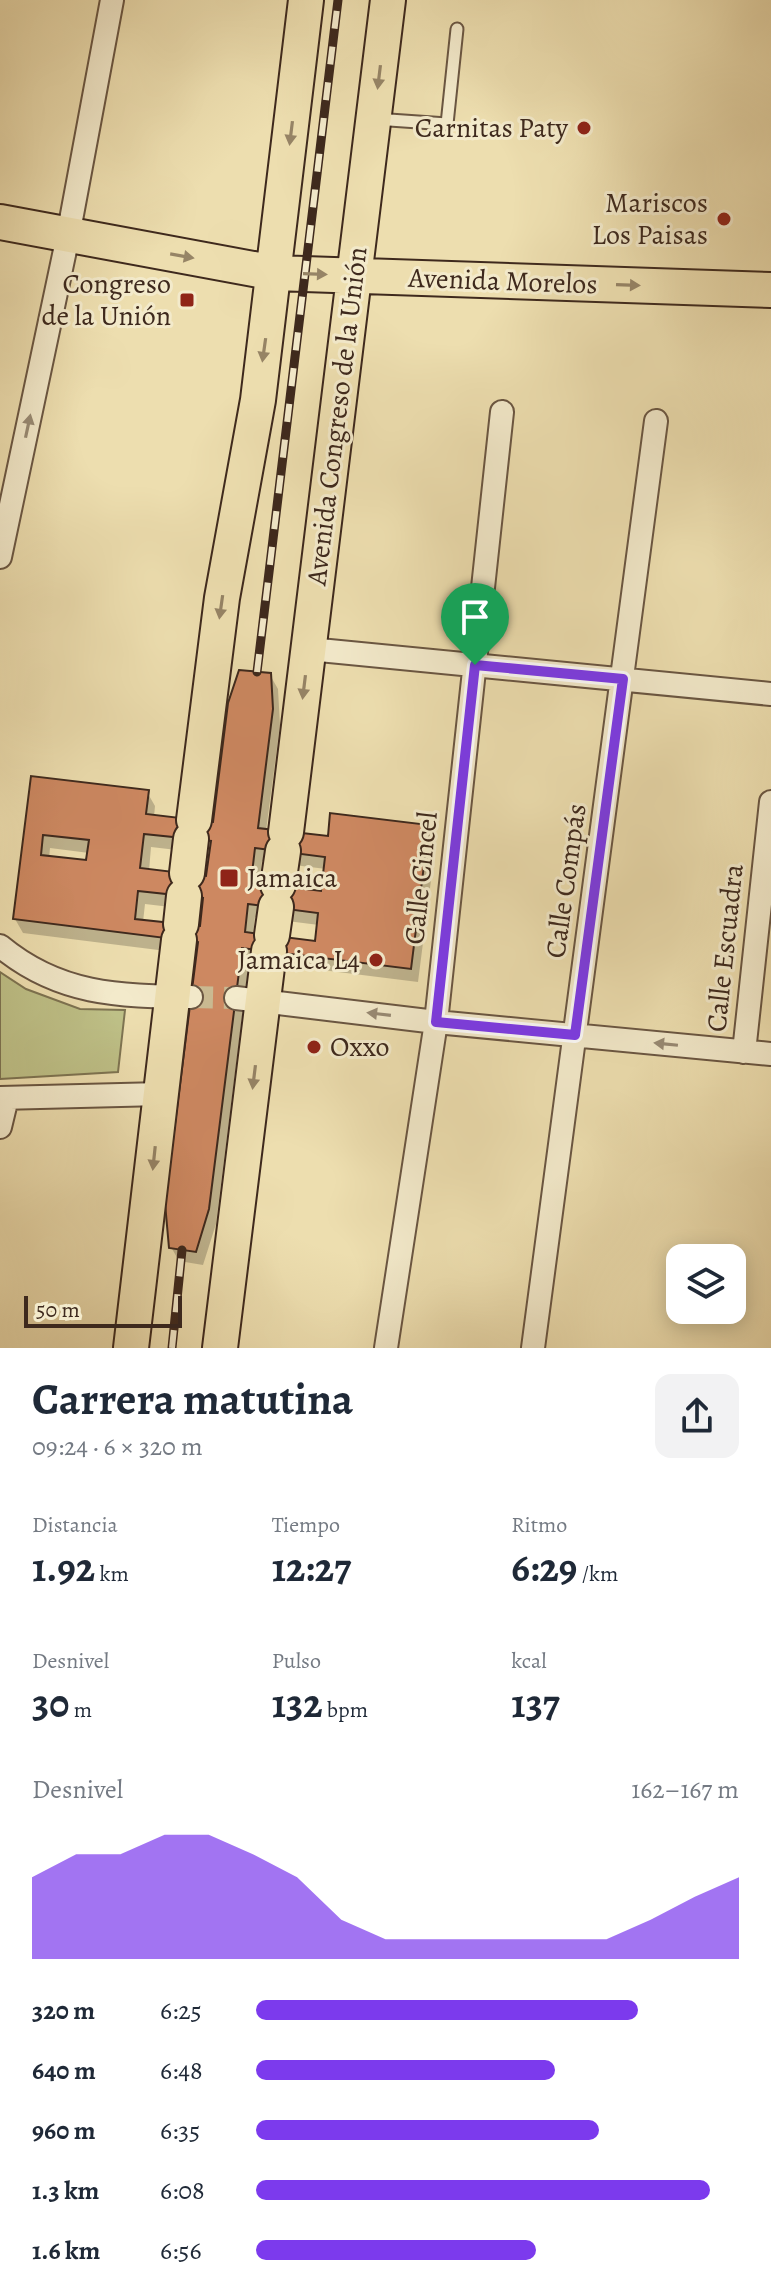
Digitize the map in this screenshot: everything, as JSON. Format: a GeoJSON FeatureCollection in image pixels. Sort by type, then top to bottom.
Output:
{"type":"FeatureCollection","features":[{"type":"Feature","properties":{"kind":"main road"},"geometry":{"type":"LineString","coordinates":[[131,1348],[161,1094],[182,997],[183,909],[222,598],[258,400],[306,0]]}},
{"type":"Feature","properties":{"kind":"main road","name":"Avenida Congreso de la Unión"},"geometry":{"type":"LineString","coordinates":[[220,1348],[250,998],[274,920],[285,842],[388,0]]}},
{"type":"Feature","properties":{"kind":"main road","name":"Avenida Morelos"},"geometry":{"type":"LineString","coordinates":[[0,222],[65,249],[275,273],[771,290]]}},
{"type":"Feature","properties":{"kind":"street"},"geometry":{"type":"LineString","coordinates":[[0,557],[65,249],[112,0]]}},
{"type":"Feature","properties":{"kind":"street","name":"Calle Cincel"},"geometry":{"type":"LineString","coordinates":[[386,1348],[436,1022],[502,412]]}},
{"type":"Feature","properties":{"kind":"street","name":"Calle Compás"},"geometry":{"type":"LineString","coordinates":[[533,1348],[656,421]]}},
{"type":"Feature","properties":{"kind":"street"},"geometry":{"type":"LineString","coordinates":[[309,649],[771,694]]}},
{"type":"Feature","properties":{"kind":"street","name":"Calle Escuadra"},"geometry":{"type":"LineString","coordinates":[[744,1052],[771,802]]}},
{"type":"Feature","properties":{"kind":"street"},"geometry":{"type":"LineString","coordinates":[[0,946],[42,976],[79,989],[182,997]]}},
{"type":"Feature","properties":{"kind":"street"},"geometry":{"type":"LineString","coordinates":[[250,998],[436,1022],[771,1054]]}},
{"type":"Feature","properties":{"kind":"street"},"geometry":{"type":"LineString","coordinates":[[0,1127],[4,1098],[161,1094]]}},
{"type":"Feature","properties":{"kind":"lane"},"geometry":{"type":"LineString","coordinates":[[374,119],[447,124],[457,29]]}},
{"type":"Feature","properties":{"kind":"green space"},"geometry":{"type":"Polygon","coordinates":[[[0,972],[26,989],[80,1009],[125,1010],[118,1072],[0,1079],[0,972]]]}},
{"type":"Feature","properties":{"kind":"building","name":"Jamaica L4"},"geometry":{"type":"Polygon","coordinates":[[[239,670],[271,673],[273,709],[258,828],[328,836],[330,813],[429,825],[411,969],[242,948],[209,1209],[196,1252],[169,1248],[165,1203],[198,942],[13,919],[31,776],[149,790],[146,814],[213,822],[228,703],[239,670]],[[144,834],[140,868],[206,876],[211,841],[144,834]],[[43,835],[41,855],[86,860],[89,840],[43,835]],[[255,848],[251,882],[321,891],[325,857],[255,848]],[[138,891],[135,919],[200,926],[203,898],[138,891]],[[248,904],[245,932],[315,941],[318,913],[248,904]]]}},
{"type":"Feature","properties":{"kind":"tunnel"},"geometry":{"type":"LineString","coordinates":[[191,997],[236,998]]}},
{"type":"Feature","properties":{"kind":"railway"},"geometry":{"type":"LineString","coordinates":[[257,672],[338,0]]}},
{"type":"Feature","properties":{"kind":"railway"},"geometry":{"type":"LineString","coordinates":[[172,1348],[182,1250]]}},
{"type":"Feature","properties":{"kind":"place","name":"Carnitas Paty"},"geometry":{"type":"Point","coordinates":[584,128]}},
{"type":"Feature","properties":{"kind":"place","name":"Mariscos Los Paisas"},"geometry":{"type":"Point","coordinates":[724,219]}},
{"type":"Feature","properties":{"kind":"place","name":"Congreso de la Unión"},"geometry":{"type":"Point","coordinates":[187,300]}},
{"type":"Feature","properties":{"kind":"place","name":"Jamaica"},"geometry":{"type":"Point","coordinates":[229,878]}},
{"type":"Feature","properties":{"kind":"place","name":"Jamaica L4"},"geometry":{"type":"Point","coordinates":[376,960]}},
{"type":"Feature","properties":{"kind":"place","name":"Oxxo"},"geometry":{"type":"Point","coordinates":[314,1047]}},
{"type":"Feature","properties":{"kind":"route"},"geometry":{"type":"LineString","coordinates":[[475,665],[623,679],[575,1035],[436,1022],[475,665]]}}]}
